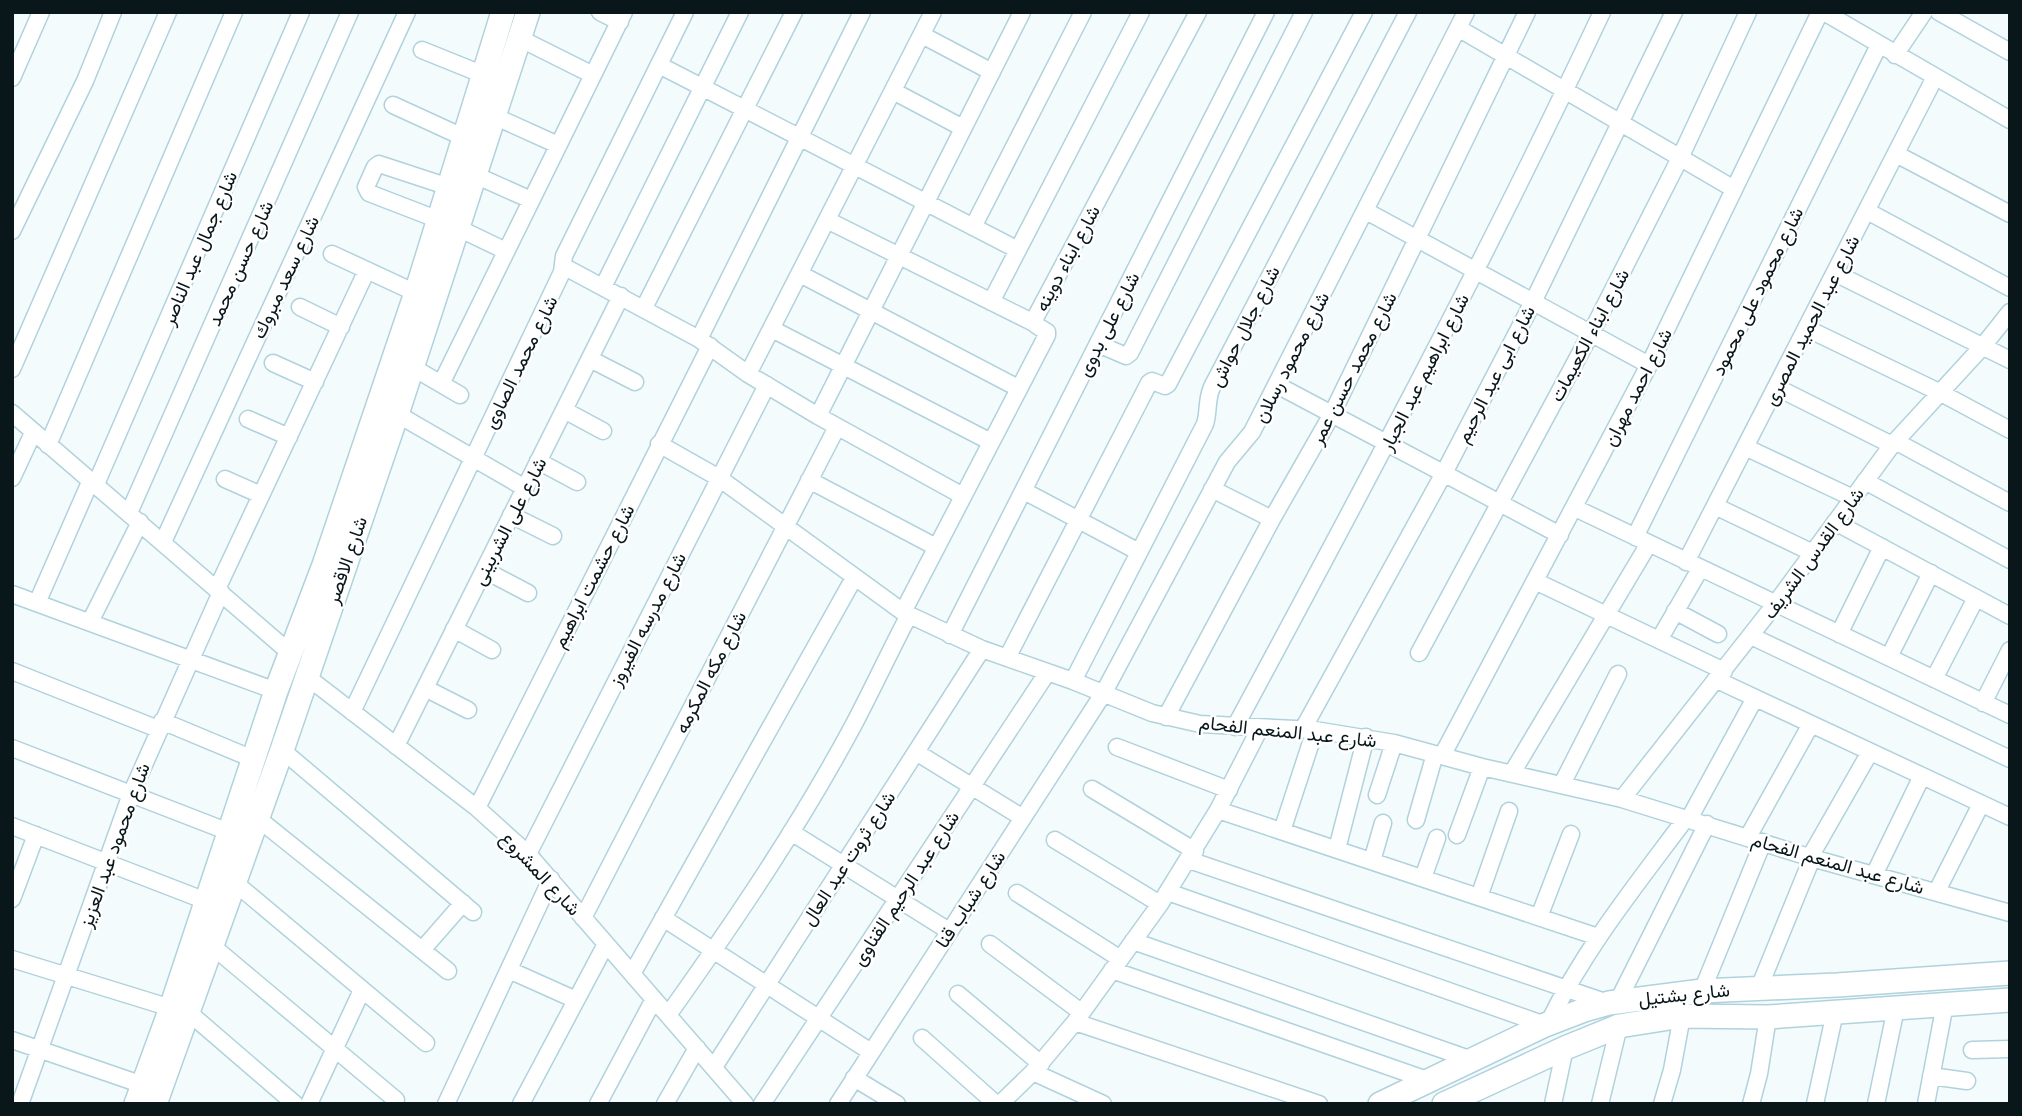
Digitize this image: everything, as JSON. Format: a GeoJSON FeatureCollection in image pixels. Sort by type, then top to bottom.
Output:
{"type":"FeatureCollection","features":[{"type":"Feature","properties":{"kind":"street"},"geometry":{"type":"LineString","coordinates":[[12,79],[41,12]]}},
{"type":"Feature","properties":{"kind":"street"},"geometry":{"type":"LineString","coordinates":[[12,232],[85,80],[113,12]]}},
{"type":"Feature","properties":{"kind":"street"},"geometry":{"type":"LineString","coordinates":[[12,369],[168,12]]}},
{"type":"Feature","properties":{"kind":"street"},"geometry":{"type":"LineString","coordinates":[[48,445],[234,12]]}},
{"type":"Feature","properties":{"kind":"street","name":"شارع جمال عبد الناصر"},"geometry":{"type":"LineString","coordinates":[[37,603],[301,12]]}},
{"type":"Feature","properties":{"kind":"street","name":"شارع حسن محمد"},"geometry":{"type":"LineString","coordinates":[[90,622],[350,12]]}},
{"type":"Feature","properties":{"kind":"street","name":"شارع سعد مبروك"},"geometry":{"type":"LineString","coordinates":[[163,542],[407,12]]}},
{"type":"Feature","properties":{"kind":"street","name":"شارع الاقصر"},"geometry":{"type":"LineString","coordinates":[[144,1097],[179,1009],[211,945],[282,750],[397,414],[449,224],[449,187],[503,12]]}},
{"type":"Feature","properties":{"kind":"street"},"geometry":{"type":"LineString","coordinates":[[441,384],[622,17],[600,12]]}},
{"type":"Feature","properties":{"kind":"street","name":"شارع محمد الصاوى"},"geometry":{"type":"LineString","coordinates":[[352,712],[562,272],[564,256],[685,12]]}},
{"type":"Feature","properties":{"kind":"street"},"geometry":{"type":"LineString","coordinates":[[603,287],[740,12]]}},
{"type":"Feature","properties":{"kind":"street"},"geometry":{"type":"LineString","coordinates":[[644,308],[794,12]]}},
{"type":"Feature","properties":{"kind":"street","name":"شارع حشمت ابراهيم"},"geometry":{"type":"LineString","coordinates":[[477,808],[659,444],[799,138],[862,12]]}},
{"type":"Feature","properties":{"kind":"street"},"geometry":{"type":"LineString","coordinates":[[748,374],[933,12]]}},
{"type":"Feature","properties":{"kind":"street"},"geometry":{"type":"LineString","coordinates":[[973,227],[1083,12]]}},
{"type":"Feature","properties":{"kind":"street"},"geometry":{"type":"LineString","coordinates":[[991,302],[1141,12]]}},
{"type":"Feature","properties":{"kind":"street","name":"شارع ابناء دوينه"},"geometry":{"type":"LineString","coordinates":[[668,1015],[714,951],[791,832],[853,725],[936,547],[1047,335],[1047,332],[1034,323],[1198,12]]}},
{"type":"Feature","properties":{"kind":"street","name":"شارع على بدوى"},"geometry":{"type":"LineString","coordinates":[[950,635],[1266,12]]}},
{"type":"Feature","properties":{"kind":"street"},"geometry":{"type":"LineString","coordinates":[[1098,344],[1120,355],[1126,356],[1130,353],[1304,12]]}},
{"type":"Feature","properties":{"kind":"street"},"geometry":{"type":"LineString","coordinates":[[1007,658],[1149,383],[1152,380],[1165,386],[1168,383],[1364,12]]}},
{"type":"Feature","properties":{"kind":"street","name":"شارع جلال حواش"},"geometry":{"type":"LineString","coordinates":[[1073,681],[1205,424],[1212,387],[1408,12]]}},
{"type":"Feature","properties":{"kind":"street","name":"شارع محمود رسلان"},"geometry":{"type":"LineString","coordinates":[[1103,694],[1227,462],[1252,432],[1466,12]]}},
{"type":"Feature","properties":{"kind":"street","name":"شارع محمد حسن عمر"},"geometry":{"type":"LineString","coordinates":[[1166,717],[1272,519],[1332,414],[1527,12]]}},
{"type":"Feature","properties":{"kind":"street","name":"شارع ابراهيم عبد الجبار"},"geometry":{"type":"LineString","coordinates":[[1235,727],[1388,444],[1602,12]]}},
{"type":"Feature","properties":{"kind":"street","name":"شارع ابى عبد الرحيم"},"geometry":{"type":"LineString","coordinates":[[1282,831],[1309,730],[1533,302],[1674,12]]}},
{"type":"Feature","properties":{"kind":"street","name":"شارع ابناء الكعيمات"},"geometry":{"type":"LineString","coordinates":[[1419,653],[1591,333],[1680,158],[1748,12]]}},
{"type":"Feature","properties":{"kind":"street"},"geometry":{"type":"LineString","coordinates":[[1895,55],[1924,12]]}},
{"type":"Feature","properties":{"kind":"street"},"geometry":{"type":"LineString","coordinates":[[1939,12],[2010,52]]}},
{"type":"Feature","properties":{"kind":"street"},"geometry":{"type":"LineString","coordinates":[[818,416],[992,72],[1019,13]]}},
{"type":"Feature","properties":{"kind":"street"},"geometry":{"type":"LineString","coordinates":[[1830,14],[1895,55],[2010,120]]}},
{"type":"Feature","properties":{"kind":"street","name":"شارع احمد مهران"},"geometry":{"type":"LineString","coordinates":[[1416,820],[1439,755],[1575,508],[1649,365],[1734,189],[1830,14]]}},
{"type":"Feature","properties":{"kind":"street"},"geometry":{"type":"LineString","coordinates":[[521,21],[593,75]]}},
{"type":"Feature","properties":{"kind":"street","name":"شارع الاقصر"},"geometry":{"type":"LineString","coordinates":[[179,1009],[206,901],[275,691],[324,565],[416,293],[475,175],[521,21]]}},
{"type":"Feature","properties":{"kind":"street"},"geometry":{"type":"LineString","coordinates":[[1458,28],[1734,189]]}},
{"type":"Feature","properties":{"kind":"street"},"geometry":{"type":"LineString","coordinates":[[922,36],[992,72]]}},
{"type":"Feature","properties":{"kind":"street","name":"شارع محمود على محمود"},"geometry":{"type":"LineString","coordinates":[[1512,773],[1606,614],[1879,45]]}},
{"type":"Feature","properties":{"kind":"street"},"geometry":{"type":"LineString","coordinates":[[422,51],[484,75]]}},
{"type":"Feature","properties":{"kind":"street"},"geometry":{"type":"LineString","coordinates":[[659,65],[1018,250]]}},
{"type":"Feature","properties":{"kind":"street","name":"شارع عبد الحميد المصرى"},"geometry":{"type":"LineString","coordinates":[[1659,640],[1675,611],[1715,506],[1935,77]]}},
{"type":"Feature","properties":{"kind":"street"},"geometry":{"type":"LineString","coordinates":[[894,91],[963,128]]}},
{"type":"Feature","properties":{"kind":"street"},"geometry":{"type":"LineString","coordinates":[[393,105],[465,138]]}},
{"type":"Feature","properties":{"kind":"street"},"geometry":{"type":"LineString","coordinates":[[494,116],[558,145]]}},
{"type":"Feature","properties":{"kind":"street"},"geometry":{"type":"LineString","coordinates":[[1896,154],[2010,214]]}},
{"type":"Feature","properties":{"kind":"street"},"geometry":{"type":"LineString","coordinates":[[449,187],[379,164],[374,167],[366,187],[369,193],[449,224],[506,251]]}},
{"type":"Feature","properties":{"kind":"street"},"geometry":{"type":"LineString","coordinates":[[475,175],[531,200]]}},
{"type":"Feature","properties":{"kind":"street"},"geometry":{"type":"LineString","coordinates":[[1366,211],[1649,365]]}},
{"type":"Feature","properties":{"kind":"street"},"geometry":{"type":"LineString","coordinates":[[1867,211],[2010,288]]}},
{"type":"Feature","properties":{"kind":"street"},"geometry":{"type":"LineString","coordinates":[[827,220],[1034,323]]}},
{"type":"Feature","properties":{"kind":"street"},"geometry":{"type":"LineString","coordinates":[[332,254],[416,293]]}},
{"type":"Feature","properties":{"kind":"street"},"geometry":{"type":"LineString","coordinates":[[563,266],[704,342],[748,374],[818,416],[963,496]]}},
{"type":"Feature","properties":{"kind":"street","name":"شارع محمود عبد العزيز"},"geometry":{"type":"LineString","coordinates":[[20,1104],[131,794],[261,495],[367,270]]}},
{"type":"Feature","properties":{"kind":"street"},"geometry":{"type":"LineString","coordinates":[[1835,273],[2010,360]]}},
{"type":"Feature","properties":{"kind":"street"},"geometry":{"type":"LineString","coordinates":[[800,274],[1018,388]]}},
{"type":"Feature","properties":{"kind":"street","name":"شارع على الشربينى"},"geometry":{"type":"LineString","coordinates":[[396,746],[621,296]]}},
{"type":"Feature","properties":{"kind":"street"},"geometry":{"type":"LineString","coordinates":[[300,307],[341,327]]}},
{"type":"Feature","properties":{"kind":"street","name":"شارع القدس الشريف"},"geometry":{"type":"LineString","coordinates":[[1622,799],[1751,636],[1893,443],[1983,346],[2010,312]]}},
{"type":"Feature","properties":{"kind":"street"},"geometry":{"type":"LineString","coordinates":[[1806,328],[1941,393],[2010,430]]}},
{"type":"Feature","properties":{"kind":"street"},"geometry":{"type":"LineString","coordinates":[[772,329],[991,442]]}},
{"type":"Feature","properties":{"kind":"street"},"geometry":{"type":"LineString","coordinates":[[590,359],[635,383]]}},
{"type":"Feature","properties":{"kind":"street"},"geometry":{"type":"LineString","coordinates":[[273,363],[315,382]]}},
{"type":"Feature","properties":{"kind":"street"},"geometry":{"type":"LineString","coordinates":[[412,367],[460,395]]}},
{"type":"Feature","properties":{"kind":"street","name":"شارع مدرسه الفيروز"},"geometry":{"type":"LineString","coordinates":[[528,854],[767,385]]}},
{"type":"Feature","properties":{"kind":"street"},"geometry":{"type":"LineString","coordinates":[[1276,385],[1560,534]]}},
{"type":"Feature","properties":{"kind":"street"},"geometry":{"type":"LineString","coordinates":[[1776,387],[2010,503]]}},
{"type":"Feature","properties":{"kind":"street"},"geometry":{"type":"LineString","coordinates":[[564,411],[603,431]]}},
{"type":"Feature","properties":{"kind":"street"},"geometry":{"type":"LineString","coordinates":[[12,413],[289,652]]}},
{"type":"Feature","properties":{"kind":"street"},"geometry":{"type":"LineString","coordinates":[[397,414],[525,488]]}},
{"type":"Feature","properties":{"kind":"street"},"geometry":{"type":"LineString","coordinates":[[248,419],[289,437]]}},
{"type":"Feature","properties":{"kind":"street","name":"شارع مكه المكرمه"},"geometry":{"type":"LineString","coordinates":[[583,918],[837,426]]}},
{"type":"Feature","properties":{"kind":"street"},"geometry":{"type":"LineString","coordinates":[[12,478],[33,433]]}},
{"type":"Feature","properties":{"kind":"street","name":"شارع عبد المنعم الفحام"},"geometry":{"type":"LineString","coordinates":[[659,444],[719,478],[906,614],[982,649],[1166,717],[1200,724],[1309,730],[1394,743],[1622,799],[1811,858],[2010,912]]}},
{"type":"Feature","properties":{"kind":"street"},"geometry":{"type":"LineString","coordinates":[[1745,447],[1853,498]]}},
{"type":"Feature","properties":{"kind":"street"},"geometry":{"type":"LineString","coordinates":[[538,461],[577,482]]}},
{"type":"Feature","properties":{"kind":"street"},"geometry":{"type":"LineString","coordinates":[[225,479],[261,495]]}},
{"type":"Feature","properties":{"kind":"street"},"geometry":{"type":"LineString","coordinates":[[809,480],[936,547]]}},
{"type":"Feature","properties":{"kind":"street"},"geometry":{"type":"LineString","coordinates":[[1865,481],[2010,560]]}},
{"type":"Feature","properties":{"kind":"street"},"geometry":{"type":"LineString","coordinates":[[1212,489],[1272,519]]}},
{"type":"Feature","properties":{"kind":"street"},"geometry":{"type":"LineString","coordinates":[[1024,491],[1139,552]]}},
{"type":"Feature","properties":{"kind":"street"},"geometry":{"type":"LineString","coordinates":[[1715,506],[1813,553]]}},
{"type":"Feature","properties":{"kind":"street"},"geometry":{"type":"LineString","coordinates":[[1575,508],[2010,715]]}},
{"type":"Feature","properties":{"kind":"street"},"geometry":{"type":"LineString","coordinates":[[511,515],[553,536]]}},
{"type":"Feature","properties":{"kind":"street"},"geometry":{"type":"LineString","coordinates":[[1835,522],[2010,616]]}},
{"type":"Feature","properties":{"kind":"street"},"geometry":{"type":"LineString","coordinates":[[1839,634],[1882,547]]}},
{"type":"Feature","properties":{"kind":"street"},"geometry":{"type":"LineString","coordinates":[[484,569],[528,593]]}},
{"type":"Feature","properties":{"kind":"street"},"geometry":{"type":"LineString","coordinates":[[1889,657],[1931,573]]}},
{"type":"Feature","properties":{"kind":"street"},"geometry":{"type":"LineString","coordinates":[[632,974],[854,578]]}},
{"type":"Feature","properties":{"kind":"street"},"geometry":{"type":"LineString","coordinates":[[1535,581],[1659,640],[1755,698],[2010,817]]}},
{"type":"Feature","properties":{"kind":"street"},"geometry":{"type":"LineString","coordinates":[[12,594],[275,691]]}},
{"type":"Feature","properties":{"kind":"street"},"geometry":{"type":"LineString","coordinates":[[1934,679],[1976,598]]}},
{"type":"Feature","properties":{"kind":"street"},"geometry":{"type":"LineString","coordinates":[[1675,611],[1718,634]]}},
{"type":"Feature","properties":{"kind":"street"},"geometry":{"type":"LineString","coordinates":[[454,629],[492,650]]}},
{"type":"Feature","properties":{"kind":"street"},"geometry":{"type":"LineString","coordinates":[[1751,636],[2010,759]]}},
{"type":"Feature","properties":{"kind":"street","name":"شارع ثروت عبد العال"},"geometry":{"type":"LineString","coordinates":[[714,1067],[982,649]]}},
{"type":"Feature","properties":{"kind":"street"},"geometry":{"type":"LineString","coordinates":[[1983,703],[2010,650]]}},
{"type":"Feature","properties":{"kind":"street"},"geometry":{"type":"LineString","coordinates":[[12,671],[253,759]]}},
{"type":"Feature","properties":{"kind":"street","name":"شارع عبد الرحيم القناوى"},"geometry":{"type":"LineString","coordinates":[[762,1104],[1047,673]]}},
{"type":"Feature","properties":{"kind":"street"},"geometry":{"type":"LineString","coordinates":[[1562,784],[1618,674]]}},
{"type":"Feature","properties":{"kind":"street","name":"شارع المشروع"},"geometry":{"type":"LineString","coordinates":[[306,676],[477,808],[528,854],[698,1048],[737,1100]]}},
{"type":"Feature","properties":{"kind":"street"},"geometry":{"type":"LineString","coordinates":[[425,688],[468,710]]}},
{"type":"Feature","properties":{"kind":"street","name":"شارع شباب قنا"},"geometry":{"type":"LineString","coordinates":[[838,1104],[1103,694]]}},
{"type":"Feature","properties":{"kind":"street"},"geometry":{"type":"LineString","coordinates":[[1055,840],[1164,898],[1547,1024],[1565,988],[1598,937],[1687,818],[1755,698]]}},
{"type":"Feature","properties":{"kind":"street"},"geometry":{"type":"LineString","coordinates":[[1702,990],[1755,840],[1811,724]]}},
{"type":"Feature","properties":{"kind":"street"},"geometry":{"type":"LineString","coordinates":[[922,1038],[998,1104],[1037,1068],[1078,1017],[1164,898],[1219,810],[1260,728]]}},
{"type":"Feature","properties":{"kind":"street"},"geometry":{"type":"LineString","coordinates":[[1336,849],[1366,737]]}},
{"type":"Feature","properties":{"kind":"street"},"geometry":{"type":"LineString","coordinates":[[1377,795],[1394,743]]}},
{"type":"Feature","properties":{"kind":"street"},"geometry":{"type":"LineString","coordinates":[[1117,747],[1229,790]]}},
{"type":"Feature","properties":{"kind":"street"},"geometry":{"type":"LineString","coordinates":[[12,748],[229,832]]}},
{"type":"Feature","properties":{"kind":"street"},"geometry":{"type":"LineString","coordinates":[[282,750],[468,907],[422,950]]}},
{"type":"Feature","properties":{"kind":"street"},"geometry":{"type":"LineString","coordinates":[[916,752],[1023,818]]}},
{"type":"Feature","properties":{"kind":"street"},"geometry":{"type":"LineString","coordinates":[[1759,988],[1811,858],[1870,752]]}},
{"type":"Feature","properties":{"kind":"street"},"geometry":{"type":"LineString","coordinates":[[1457,835],[1482,766]]}},
{"type":"Feature","properties":{"kind":"street"},"geometry":{"type":"LineString","coordinates":[[1874,875],[1922,776]]}},
{"type":"Feature","properties":{"kind":"street"},"geometry":{"type":"LineString","coordinates":[[1092,789],[1192,855],[1565,988],[1613,1002],[1707,824]]}},
{"type":"Feature","properties":{"kind":"street"},"geometry":{"type":"LineString","coordinates":[[1937,891],[1981,804]]}},
{"type":"Feature","properties":{"kind":"street"},"geometry":{"type":"LineString","coordinates":[[1219,810],[1598,937]]}},
{"type":"Feature","properties":{"kind":"street"},"geometry":{"type":"LineString","coordinates":[[1479,897],[1510,811]]}},
{"type":"Feature","properties":{"kind":"street"},"geometry":{"type":"LineString","coordinates":[[256,817],[448,971]]}},
{"type":"Feature","properties":{"kind":"street"},"geometry":{"type":"LineString","coordinates":[[1372,861],[1383,823]]}},
{"type":"Feature","properties":{"kind":"street"},"geometry":{"type":"LineString","coordinates":[[12,826],[206,901]]}},
{"type":"Feature","properties":{"kind":"street"},"geometry":{"type":"LineString","coordinates":[[791,832],[949,931]]}},
{"type":"Feature","properties":{"kind":"street"},"geometry":{"type":"LineString","coordinates":[[1539,917],[1572,834]]}},
{"type":"Feature","properties":{"kind":"street"},"geometry":{"type":"LineString","coordinates":[[12,899],[36,835]]}},
{"type":"Feature","properties":{"kind":"street"},"geometry":{"type":"LineString","coordinates":[[1423,878],[1437,838]]}},
{"type":"Feature","properties":{"kind":"street"},"geometry":{"type":"LineString","coordinates":[[446,1104],[551,878]]}},
{"type":"Feature","properties":{"kind":"street"},"geometry":{"type":"LineString","coordinates":[[234,882],[425,1043]]}},
{"type":"Feature","properties":{"kind":"street"},"geometry":{"type":"LineString","coordinates":[[1017,893],[1116,964],[1430,1081]]}},
{"type":"Feature","properties":{"kind":"street"},"geometry":{"type":"LineString","coordinates":[[663,918],[871,1052]]}},
{"type":"Feature","properties":{"kind":"street"},"geometry":{"type":"LineString","coordinates":[[1133,941],[1472,1060]]}},
{"type":"Feature","properties":{"kind":"street"},"geometry":{"type":"LineString","coordinates":[[522,1104],[606,944]]}},
{"type":"Feature","properties":{"kind":"street"},"geometry":{"type":"LineString","coordinates":[[990,944],[1078,1017],[1319,1104]]}},
{"type":"Feature","properties":{"kind":"street"},"geometry":{"type":"LineString","coordinates":[[211,945],[396,1100]]}},
{"type":"Feature","properties":{"kind":"street"},"geometry":{"type":"LineString","coordinates":[[12,959],[179,1009],[295,1104]]}},
{"type":"Feature","properties":{"kind":"street"},"geometry":{"type":"LineString","coordinates":[[509,970],[576,1000]]}},
{"type":"Feature","properties":{"kind":"street","name":"شارع بشتيل"},"geometry":{"type":"LineString","coordinates":[[1380,1104],[1547,1024],[1613,1002],[1702,990],[2010,973]]}},
{"type":"Feature","properties":{"kind":"street"},"geometry":{"type":"LineString","coordinates":[[309,1104],[362,990]]}},
{"type":"Feature","properties":{"kind":"street"},"geometry":{"type":"LineString","coordinates":[[958,994],[1037,1068],[1103,1104]]}},
{"type":"Feature","properties":{"kind":"street"},"geometry":{"type":"LineString","coordinates":[[598,1104],[654,999]]}},
{"type":"Feature","properties":{"kind":"street","name":"شارع بشتيل"},"geometry":{"type":"LineString","coordinates":[[1444,1104],[1619,1026],[1682,1016],[1768,1017],[2010,1000]]}},
{"type":"Feature","properties":{"kind":"street"},"geometry":{"type":"LineString","coordinates":[[1926,1104],[1945,1004]]}},
{"type":"Feature","properties":{"kind":"street"},"geometry":{"type":"LineString","coordinates":[[1875,1104],[1895,1008]]}},
{"type":"Feature","properties":{"kind":"street"},"geometry":{"type":"LineString","coordinates":[[1815,1104],[1835,1012]]}},
{"type":"Feature","properties":{"kind":"street"},"geometry":{"type":"LineString","coordinates":[[1662,1104],[1672,1070],[1682,1016]]}},
{"type":"Feature","properties":{"kind":"street"},"geometry":{"type":"LineString","coordinates":[[1751,1104],[1768,1017]]}},
{"type":"Feature","properties":{"kind":"street"},"geometry":{"type":"LineString","coordinates":[[1600,1104],[1619,1026]]}},
{"type":"Feature","properties":{"kind":"street"},"geometry":{"type":"LineString","coordinates":[[12,1041],[40,1050],[144,1097]]}},
{"type":"Feature","properties":{"kind":"street"},"geometry":{"type":"LineString","coordinates":[[665,1104],[698,1048]]}},
{"type":"Feature","properties":{"kind":"street"},"geometry":{"type":"LineString","coordinates":[[1553,1104],[1565,1048]]}},
{"type":"Feature","properties":{"kind":"street"},"geometry":{"type":"LineString","coordinates":[[1972,1050],[2010,1049]]}},
{"type":"Feature","properties":{"kind":"street"},"geometry":{"type":"LineString","coordinates":[[1931,1076],[1967,1081]]}},
{"type":"Feature","properties":{"kind":"street"},"geometry":{"type":"LineString","coordinates":[[854,1078],[897,1104]]}}]}
